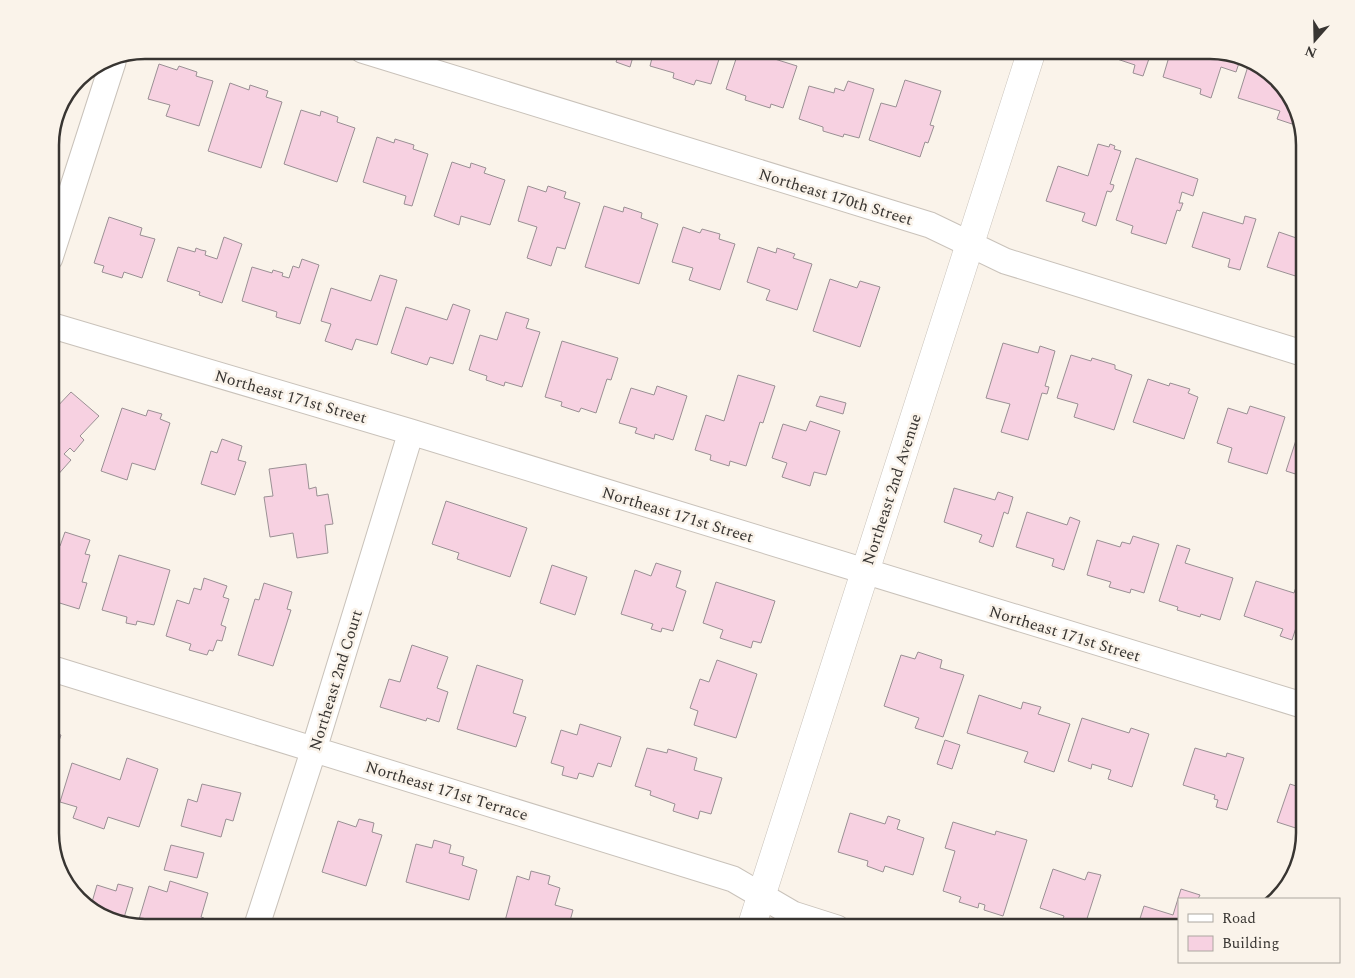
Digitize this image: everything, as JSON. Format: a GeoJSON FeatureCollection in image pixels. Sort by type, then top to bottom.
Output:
{"type":"FeatureCollection","features":[{"type":"Feature","properties":{"kind":"street","name":"Northeast 170th Street"},"geometry":{"type":"LineString","coordinates":[[391,59],[930,226],[1005,262],[1296,351]]}},
{"type":"Feature","properties":{"kind":"street","name":"Northeast 2nd Avenue"},"geometry":{"type":"LineString","coordinates":[[754,919],[1029,59]]}},
{"type":"Feature","properties":{"kind":"street"},"geometry":{"type":"LineString","coordinates":[[59,230],[112,65]]}},
{"type":"Feature","properties":{"kind":"street","name":"Northeast 171st Street"},"geometry":{"type":"LineString","coordinates":[[59,328],[411,432],[1296,703]]}},
{"type":"Feature","properties":{"kind":"street","name":"Northeast 2nd Court"},"geometry":{"type":"LineString","coordinates":[[259,919],[314,749],[411,432]]}},
{"type":"Feature","properties":{"kind":"street","name":"Northeast 171st Terrace"},"geometry":{"type":"LineString","coordinates":[[59,671],[732,879],[793,914],[809,919]]}},
{"type":"Feature","properties":{"kind":"building"},"geometry":{"type":"Polygon","coordinates":[[[617,59],[632,59],[630,67],[616,62],[617,59]]]}},
{"type":"Feature","properties":{"kind":"building"},"geometry":{"type":"Polygon","coordinates":[[[652,59],[719,59],[711,84],[696,80],[694,85],[673,78],[674,73],[650,66],[652,59]]]}},
{"type":"Feature","properties":{"kind":"building"},"geometry":{"type":"Polygon","coordinates":[[[736,59],[775,59],[797,66],[783,108],[771,104],[770,108],[745,100],[746,96],[726,89],[736,59]]]}},
{"type":"Feature","properties":{"kind":"building"},"geometry":{"type":"Polygon","coordinates":[[[1117,59],[1149,59],[1143,76],[1133,73],[1135,65],[1117,59]]]}},
{"type":"Feature","properties":{"kind":"building"},"geometry":{"type":"Polygon","coordinates":[[[1168,59],[1221,59],[1239,63],[1236,72],[1221,67],[1211,98],[1200,94],[1201,89],[1163,77],[1168,59]]]}},
{"type":"Feature","properties":{"kind":"building"},"geometry":{"type":"Polygon","coordinates":[[[159,64],[177,70],[179,66],[197,72],[196,76],[213,81],[199,126],[166,116],[170,105],[148,99],[159,64]]]}},
{"type":"Feature","properties":{"kind":"building"},"geometry":{"type":"Polygon","coordinates":[[[1248,68],[1263,77],[1278,92],[1292,117],[1292,124],[1277,119],[1280,111],[1238,98],[1248,68]]]}},
{"type":"Feature","properties":{"kind":"building"},"geometry":{"type":"Polygon","coordinates":[[[905,80],[941,91],[930,125],[934,126],[928,143],[925,142],[920,157],[869,140],[881,103],[896,107],[905,80]]]}},
{"type":"Feature","properties":{"kind":"building"},"geometry":{"type":"Polygon","coordinates":[[[848,81],[874,89],[859,138],[844,134],[843,137],[823,131],[823,127],[799,119],[809,86],[834,93],[835,88],[844,91],[848,81]]]}},
{"type":"Feature","properties":{"kind":"building"},"geometry":{"type":"Polygon","coordinates":[[[230,83],[249,90],[250,85],[268,91],[266,97],[282,102],[261,168],[208,151],[230,83]]]}},
{"type":"Feature","properties":{"kind":"building"},"geometry":{"type":"Polygon","coordinates":[[[301,110],[320,116],[321,111],[338,117],[337,122],[355,128],[337,182],[284,164],[301,110]]]}},
{"type":"Feature","properties":{"kind":"building"},"geometry":{"type":"Polygon","coordinates":[[[377,137],[394,143],[395,139],[414,145],[413,149],[428,154],[412,206],[404,204],[406,196],[363,182],[377,137]]]}},
{"type":"Feature","properties":{"kind":"building"},"geometry":{"type":"Polygon","coordinates":[[[1098,144],[1109,147],[1110,144],[1115,146],[1114,149],[1121,151],[1110,184],[1114,185],[1113,189],[1111,192],[1107,191],[1096,226],[1082,221],[1085,213],[1046,201],[1058,166],[1088,176],[1098,144]]]}},
{"type":"Feature","properties":{"kind":"building"},"geometry":{"type":"Polygon","coordinates":[[[1136,158],[1198,179],[1193,196],[1182,192],[1179,203],[1183,203],[1180,211],[1177,210],[1166,244],[1131,233],[1133,226],[1116,220],[1136,158]]]}},
{"type":"Feature","properties":{"kind":"building"},"geometry":{"type":"Polygon","coordinates":[[[452,162],[470,168],[471,163],[486,168],[484,173],[505,180],[490,225],[461,216],[459,225],[434,216],[452,162]]]}},
{"type":"Feature","properties":{"kind":"building"},"geometry":{"type":"Polygon","coordinates":[[[528,186],[546,192],[548,186],[566,192],[564,198],[580,203],[565,249],[557,247],[551,266],[527,258],[537,227],[518,221],[528,186]]]}},
{"type":"Feature","properties":{"kind":"building"},"geometry":{"type":"Polygon","coordinates":[[[604,206],[623,212],[624,207],[642,213],[641,218],[658,224],[639,284],[585,267],[604,206]]]}},
{"type":"Feature","properties":{"kind":"building"},"geometry":{"type":"Polygon","coordinates":[[[1203,212],[1243,224],[1245,216],[1256,219],[1240,270],[1228,267],[1230,259],[1192,247],[1203,212]]]}},
{"type":"Feature","properties":{"kind":"building"},"geometry":{"type":"Polygon","coordinates":[[[109,217],[142,228],[140,235],[155,239],[142,278],[124,272],[122,278],[102,272],[104,266],[94,263],[109,217]]]}},
{"type":"Feature","properties":{"kind":"building"},"geometry":{"type":"Polygon","coordinates":[[[683,227],[700,233],[702,229],[720,234],[719,239],[735,244],[720,290],[689,280],[693,268],[672,262],[683,227]]]}},
{"type":"Feature","properties":{"kind":"building"},"geometry":{"type":"Polygon","coordinates":[[[1279,232],[1296,238],[1296,276],[1267,267],[1279,232]]]}},
{"type":"Feature","properties":{"kind":"building"},"geometry":{"type":"Polygon","coordinates":[[[224,237],[242,244],[222,303],[199,295],[200,292],[167,281],[178,247],[195,252],[196,248],[206,251],[205,255],[217,259],[224,237]]]}},
{"type":"Feature","properties":{"kind":"building"},"geometry":{"type":"Polygon","coordinates":[[[758,247],[776,253],[777,248],[795,254],[793,258],[812,264],[797,310],[766,300],[770,290],[747,282],[758,247]]]}},
{"type":"Feature","properties":{"kind":"building"},"geometry":{"type":"Polygon","coordinates":[[[302,259],[319,265],[300,324],[276,317],[277,312],[242,301],[252,267],[272,273],[273,270],[283,273],[282,276],[289,278],[293,266],[299,268],[302,259]]]}},
{"type":"Feature","properties":{"kind":"building"},"geometry":{"type":"Polygon","coordinates":[[[380,275],[397,280],[377,345],[356,339],[352,350],[325,341],[331,324],[321,321],[331,288],[371,301],[380,275]]]}},
{"type":"Feature","properties":{"kind":"building"},"geometry":{"type":"Polygon","coordinates":[[[830,279],[857,288],[860,281],[880,287],[860,347],[813,331],[830,279]]]}},
{"type":"Feature","properties":{"kind":"building"},"geometry":{"type":"Polygon","coordinates":[[[453,304],[470,310],[453,364],[430,357],[427,365],[391,353],[406,307],[447,320],[453,304]]]}},
{"type":"Feature","properties":{"kind":"building"},"geometry":{"type":"Polygon","coordinates":[[[506,312],[529,319],[526,328],[540,332],[522,387],[505,382],[504,386],[486,380],[487,376],[469,370],[480,335],[497,340],[506,312]]]}},
{"type":"Feature","properties":{"kind":"building"},"geometry":{"type":"Polygon","coordinates":[[[562,341],[618,358],[611,380],[607,379],[596,413],[581,408],[579,412],[561,406],[562,402],[545,397],[562,341]]]}},
{"type":"Feature","properties":{"kind":"building"},"geometry":{"type":"Polygon","coordinates":[[[1003,343],[1038,353],[1040,346],[1055,351],[1045,386],[1049,387],[1047,394],[1042,393],[1028,440],[1001,432],[1010,404],[986,398],[1003,343]]]}},
{"type":"Feature","properties":{"kind":"building"},"geometry":{"type":"Polygon","coordinates":[[[1071,355],[1091,361],[1092,358],[1115,365],[1115,369],[1132,375],[1114,430],[1074,417],[1078,404],[1057,398],[1071,355]]]}},
{"type":"Feature","properties":{"kind":"building"},"geometry":{"type":"Polygon","coordinates":[[[738,375],[775,386],[763,423],[760,422],[746,466],[730,461],[729,466],[710,460],[711,455],[695,450],[706,415],[724,421],[738,375]]]}},
{"type":"Feature","properties":{"kind":"building"},"geometry":{"type":"Polygon","coordinates":[[[1148,379],[1169,386],[1170,383],[1190,389],[1188,393],[1198,397],[1184,439],[1133,422],[1148,379]]]}},
{"type":"Feature","properties":{"kind":"building"},"geometry":{"type":"Polygon","coordinates":[[[657,386],[687,396],[673,440],[655,434],[654,439],[635,433],[637,428],[619,423],[631,388],[654,395],[657,386]]]}},
{"type":"Feature","properties":{"kind":"building"},"geometry":{"type":"Polygon","coordinates":[[[71,392],[99,416],[80,436],[84,440],[74,452],[70,448],[64,454],[71,460],[59,474],[59,405],[71,392]]]}},
{"type":"Feature","properties":{"kind":"building"},"geometry":{"type":"Polygon","coordinates":[[[820,396],[846,403],[843,414],[816,406],[820,396]]]}},
{"type":"Feature","properties":{"kind":"building"},"geometry":{"type":"Polygon","coordinates":[[[1250,406],[1285,417],[1267,474],[1228,462],[1232,448],[1217,443],[1228,408],[1247,414],[1250,406]]]}},
{"type":"Feature","properties":{"kind":"building"},"geometry":{"type":"Polygon","coordinates":[[[122,408],[146,416],[148,410],[162,414],[160,419],[170,423],[155,470],[132,463],[127,480],[101,471],[122,408]]]}},
{"type":"Feature","properties":{"kind":"building"},"geometry":{"type":"Polygon","coordinates":[[[810,421],[840,431],[826,475],[814,472],[810,486],[782,477],[787,463],[772,458],[783,424],[806,431],[810,421]]]}},
{"type":"Feature","properties":{"kind":"building"},"geometry":{"type":"Polygon","coordinates":[[[222,439],[242,446],[238,460],[246,462],[235,495],[201,484],[211,451],[217,453],[222,439]]]}},
{"type":"Feature","properties":{"kind":"building"},"geometry":{"type":"Polygon","coordinates":[[[1296,440],[1296,474],[1286,471],[1296,440]]]}},
{"type":"Feature","properties":{"kind":"building"},"geometry":{"type":"Polygon","coordinates":[[[306,464],[309,489],[316,487],[317,496],[328,494],[333,524],[325,525],[328,553],[297,558],[293,533],[270,537],[264,497],[273,496],[269,469],[306,464]]]}},
{"type":"Feature","properties":{"kind":"building"},"geometry":{"type":"Polygon","coordinates":[[[954,488],[995,500],[998,492],[1013,497],[1008,514],[1004,512],[993,547],[979,542],[982,535],[944,522],[954,488]]]}},
{"type":"Feature","properties":{"kind":"building"},"geometry":{"type":"Polygon","coordinates":[[[446,501],[527,528],[510,577],[457,559],[459,553],[432,544],[446,501]]]}},
{"type":"Feature","properties":{"kind":"building"},"geometry":{"type":"Polygon","coordinates":[[[1027,512],[1067,525],[1070,517],[1080,521],[1064,570],[1052,566],[1054,559],[1016,547],[1027,512]]]}},
{"type":"Feature","properties":{"kind":"building"},"geometry":{"type":"Polygon","coordinates":[[[65,532],[90,540],[85,554],[90,555],[82,582],[87,583],[79,609],[59,603],[60,546],[65,532]]]}},
{"type":"Feature","properties":{"kind":"building"},"geometry":{"type":"Polygon","coordinates":[[[1133,536],[1159,544],[1144,593],[1131,589],[1130,593],[1109,587],[1111,582],[1087,575],[1097,540],[1120,547],[1122,542],[1130,544],[1133,536]]]}},
{"type":"Feature","properties":{"kind":"building"},"geometry":{"type":"Polygon","coordinates":[[[1177,545],[1190,549],[1185,563],[1233,578],[1220,620],[1201,614],[1200,617],[1177,610],[1178,607],[1159,601],[1177,545]]]}},
{"type":"Feature","properties":{"kind":"building"},"geometry":{"type":"Polygon","coordinates":[[[119,555],[170,570],[154,625],[137,621],[136,625],[126,623],[127,617],[102,610],[119,555]]]}},
{"type":"Feature","properties":{"kind":"building"},"geometry":{"type":"Polygon","coordinates":[[[656,563],[681,571],[676,587],[686,591],[673,631],[662,628],[661,632],[651,629],[653,624],[621,614],[635,570],[651,576],[656,563]]]}},
{"type":"Feature","properties":{"kind":"building"},"geometry":{"type":"Polygon","coordinates":[[[552,565],[587,577],[575,615],[540,603],[552,565]]]}},
{"type":"Feature","properties":{"kind":"building"},"geometry":{"type":"Polygon","coordinates":[[[204,578],[227,586],[223,597],[229,599],[221,625],[226,627],[222,641],[217,640],[213,651],[209,650],[207,655],[189,650],[191,644],[166,636],[177,600],[189,604],[194,588],[201,590],[204,578]]]}},
{"type":"Feature","properties":{"kind":"building"},"geometry":{"type":"Polygon","coordinates":[[[1256,581],[1294,593],[1296,587],[1296,628],[1292,640],[1280,636],[1283,629],[1244,616],[1256,581]]]}},
{"type":"Feature","properties":{"kind":"building"},"geometry":{"type":"Polygon","coordinates":[[[716,582],[775,601],[761,643],[753,641],[751,648],[720,638],[723,630],[703,623],[716,582]]]}},
{"type":"Feature","properties":{"kind":"building"},"geometry":{"type":"Polygon","coordinates":[[[264,583],[292,592],[287,609],[291,610],[273,666],[238,655],[255,599],[259,600],[264,583]]]}},
{"type":"Feature","properties":{"kind":"building"},"geometry":{"type":"Polygon","coordinates":[[[412,645],[448,657],[437,688],[448,692],[439,722],[427,718],[426,721],[380,707],[389,679],[400,682],[412,645]]]}},
{"type":"Feature","properties":{"kind":"building"},"geometry":{"type":"Polygon","coordinates":[[[918,652],[942,660],[940,668],[964,675],[943,737],[915,728],[919,718],[884,706],[901,655],[915,659],[918,652]]]}},
{"type":"Feature","properties":{"kind":"building"},"geometry":{"type":"Polygon","coordinates":[[[717,660],[757,674],[736,738],[694,725],[698,711],[690,708],[700,679],[709,682],[717,660]]]}},
{"type":"Feature","properties":{"kind":"building"},"geometry":{"type":"Polygon","coordinates":[[[477,665],[523,680],[513,713],[526,717],[516,747],[457,729],[477,665]]]}},
{"type":"Feature","properties":{"kind":"building"},"geometry":{"type":"Polygon","coordinates":[[[979,695],[1021,709],[1023,702],[1041,707],[1038,714],[1070,724],[1054,772],[1024,762],[1028,752],[967,733],[979,695]]]}},
{"type":"Feature","properties":{"kind":"building"},"geometry":{"type":"Polygon","coordinates":[[[1082,718],[1129,733],[1131,728],[1149,734],[1132,787],[1108,779],[1111,770],[1092,764],[1091,769],[1068,761],[1082,718]]]}},
{"type":"Feature","properties":{"kind":"building"},"geometry":{"type":"Polygon","coordinates":[[[580,724],[621,737],[611,767],[598,763],[593,777],[579,773],[577,779],[562,775],[564,767],[551,763],[561,730],[577,735],[580,724]]]}},
{"type":"Feature","properties":{"kind":"building"},"geometry":{"type":"Polygon","coordinates":[[[945,740],[960,745],[952,769],[937,764],[945,740]]]}},
{"type":"Feature","properties":{"kind":"building"},"geometry":{"type":"Polygon","coordinates":[[[647,748],[667,753],[668,749],[697,758],[694,770],[722,778],[711,814],[700,811],[698,819],[673,811],[675,804],[650,795],[651,791],[635,786],[647,748]]]}},
{"type":"Feature","properties":{"kind":"building"},"geometry":{"type":"Polygon","coordinates":[[[1195,748],[1226,757],[1227,753],[1244,758],[1227,810],[1216,807],[1218,800],[1214,799],[1215,795],[1183,785],[1195,748]]]}},
{"type":"Feature","properties":{"kind":"building"},"geometry":{"type":"Polygon","coordinates":[[[127,758],[158,769],[139,827],[108,817],[104,829],[73,818],[77,807],[60,802],[72,763],[120,780],[127,758]]]}},
{"type":"Feature","properties":{"kind":"building"},"geometry":{"type":"Polygon","coordinates":[[[202,784],[241,793],[233,821],[226,819],[221,837],[181,826],[188,799],[197,802],[202,784]]]}},
{"type":"Feature","properties":{"kind":"building"},"geometry":{"type":"Polygon","coordinates":[[[1290,784],[1296,786],[1296,828],[1277,822],[1290,784]]]}},
{"type":"Feature","properties":{"kind":"building"},"geometry":{"type":"Polygon","coordinates":[[[850,813],[885,824],[888,816],[900,820],[897,829],[924,838],[913,875],[885,866],[883,872],[867,866],[868,861],[838,852],[850,813]]]}},
{"type":"Feature","properties":{"kind":"building"},"geometry":{"type":"Polygon","coordinates":[[[359,819],[374,823],[372,832],[382,835],[366,886],[322,872],[338,821],[356,827],[359,819]]]}},
{"type":"Feature","properties":{"kind":"building"},"geometry":{"type":"Polygon","coordinates":[[[953,822],[995,835],[996,831],[1027,840],[1003,916],[984,910],[985,905],[979,903],[978,908],[959,902],[961,897],[943,891],[955,851],[945,848],[953,822]]]}},
{"type":"Feature","properties":{"kind":"building"},"geometry":{"type":"Polygon","coordinates":[[[434,840],[451,845],[449,853],[464,857],[462,865],[477,870],[469,900],[406,882],[416,844],[432,848],[434,840]]]}},
{"type":"Feature","properties":{"kind":"building"},"geometry":{"type":"Polygon","coordinates":[[[171,845],[204,853],[197,878],[164,870],[171,845]]]}},
{"type":"Feature","properties":{"kind":"building"},"geometry":{"type":"Polygon","coordinates":[[[1053,869],[1085,880],[1088,872],[1101,875],[1087,919],[1063,919],[1064,916],[1040,908],[1053,869]]]}},
{"type":"Feature","properties":{"kind":"building"},"geometry":{"type":"Polygon","coordinates":[[[531,871],[550,876],[548,884],[560,888],[555,905],[573,910],[570,919],[506,919],[517,876],[529,880],[531,871]]]}},
{"type":"Feature","properties":{"kind":"building"},"geometry":{"type":"Polygon","coordinates":[[[170,881],[208,893],[201,917],[204,919],[139,919],[149,886],[167,892],[170,881]]]}},
{"type":"Feature","properties":{"kind":"building"},"geometry":{"type":"Polygon","coordinates":[[[118,884],[133,888],[124,917],[92,901],[97,885],[116,891],[118,884]]]}},
{"type":"Feature","properties":{"kind":"building"},"geometry":{"type":"Polygon","coordinates":[[[1181,889],[1200,895],[1198,898],[1178,898],[1181,889]]]}},
{"type":"Feature","properties":{"kind":"building"},"geometry":{"type":"Polygon","coordinates":[[[1178,899],[1178,919],[1140,919],[1144,906],[1173,915],[1178,899]]]}}]}
